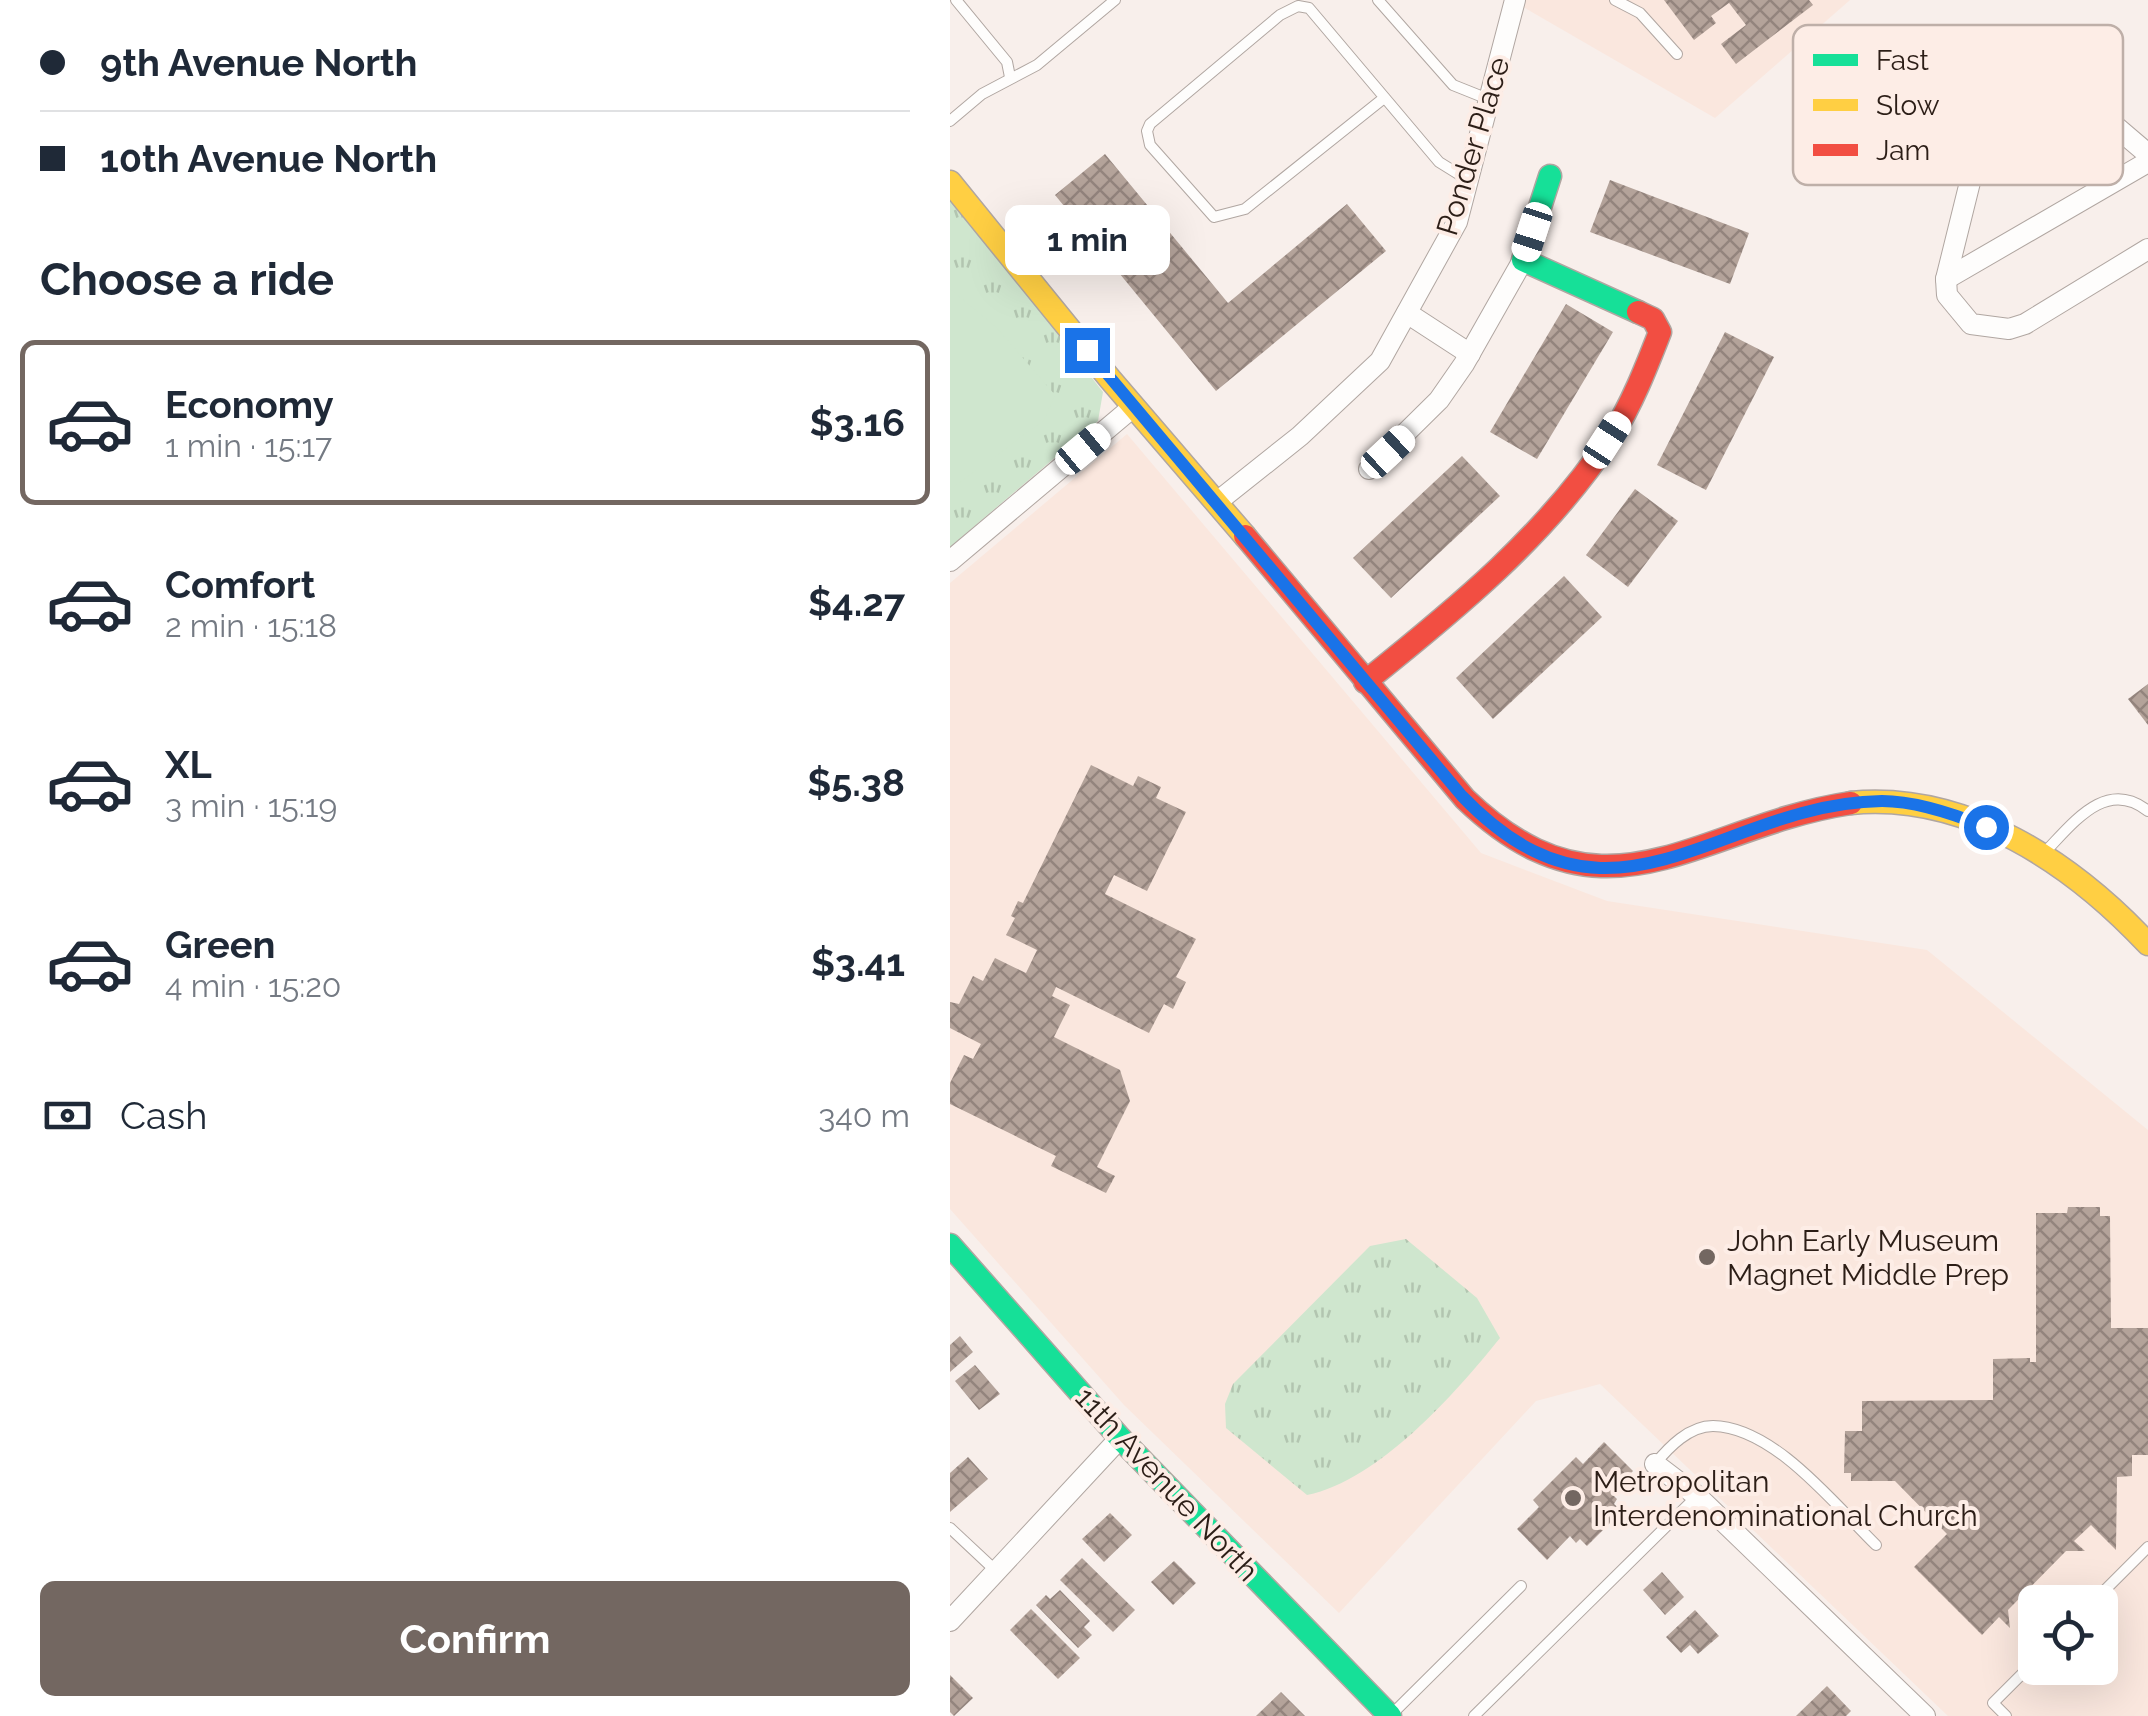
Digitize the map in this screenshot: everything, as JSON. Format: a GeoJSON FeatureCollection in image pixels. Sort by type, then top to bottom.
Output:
{"type":"FeatureCollection","features":[{"type":"Feature","properties":{"kind":"street","name":"Ponder Place"},"geometry":{"type":"LineString","coordinates":[[1217,502],[1300,436],[1380,362],[1457,222],[1516,0]]}},
{"type":"Feature","properties":{"kind":"street"},"geometry":{"type":"LineString","coordinates":[[2123,133],[2148,154]]}},
{"type":"Feature","properties":{"kind":"street"},"geometry":{"type":"LineString","coordinates":[[2123,176],[2148,162]]}},
{"type":"Feature","properties":{"kind":"street"},"geometry":{"type":"LineString","coordinates":[[1370,470],[1439,400],[1470,354],[1523,260],[1550,176]]}},
{"type":"Feature","properties":{"kind":"street"},"geometry":{"type":"LineString","coordinates":[[950,182],[1133,407],[1480,815],[1525,846],[1573,864],[1630,868],[1688,854],[1798,814],[1885,801],[1966,819],[2042,854],[2145,933]]}},
{"type":"Feature","properties":{"kind":"street"},"geometry":{"type":"LineString","coordinates":[[1969,185],[1946,279],[1947,295],[1971,324],[2009,329],[2025,324],[2148,248]]}},
{"type":"Feature","properties":{"kind":"street"},"geometry":{"type":"LineString","coordinates":[[1946,279],[2108,185]]}},
{"type":"Feature","properties":{"kind":"street"},"geometry":{"type":"LineString","coordinates":[[1365,682],[1460,606],[1543,520],[1590,464],[1623,415],[1655,350],[1660,332],[1653,319],[1523,260]]}},
{"type":"Feature","properties":{"kind":"street"},"geometry":{"type":"LineString","coordinates":[[1406,314],[1470,354]]}},
{"type":"Feature","properties":{"kind":"street"},"geometry":{"type":"LineString","coordinates":[[950,561],[1133,407]]}},
{"type":"Feature","properties":{"kind":"street","name":"11th Avenue North"},"geometry":{"type":"LineString","coordinates":[[950,1245],[1120,1438],[1390,1716]]}},
{"type":"Feature","properties":{"kind":"street"},"geometry":{"type":"LineString","coordinates":[[950,1621],[1120,1438]]}},
{"type":"Feature","properties":{"kind":"street"},"geometry":{"type":"LineString","coordinates":[[1655,1464],[1697,1496],[1926,1716]]}},
{"type":"Feature","properties":{"kind":"lane"},"geometry":{"type":"LineString","coordinates":[[956,0],[1007,62],[1010,77]]}},
{"type":"Feature","properties":{"kind":"lane"},"geometry":{"type":"LineString","coordinates":[[950,121],[982,94],[1037,64],[1115,0]]}},
{"type":"Feature","properties":{"kind":"lane"},"geometry":{"type":"LineString","coordinates":[[1378,0],[1453,85],[1488,99]]}},
{"type":"Feature","properties":{"kind":"lane"},"geometry":{"type":"LineString","coordinates":[[1615,0],[1640,13],[1676,54]]}},
{"type":"Feature","properties":{"kind":"lane"},"geometry":{"type":"LineString","coordinates":[[1384,98],[1245,209],[1214,217],[1150,145],[1147,132],[1150,124],[1280,16],[1298,6],[1309,8],[1439,162],[1469,180]]}},
{"type":"Feature","properties":{"kind":"lane"},"geometry":{"type":"LineString","coordinates":[[2042,854],[2082,814],[2106,799],[2136,801],[2148,810]]}},
{"type":"Feature","properties":{"kind":"lane"},"geometry":{"type":"LineString","coordinates":[[1655,1464],[1668,1448],[1694,1430],[1713,1426],[1745,1434],[1775,1448],[1876,1545]]}},
{"type":"Feature","properties":{"kind":"lane"},"geometry":{"type":"LineString","coordinates":[[1474,1716],[1697,1496]]}},
{"type":"Feature","properties":{"kind":"lane"},"geometry":{"type":"LineString","coordinates":[[950,1528],[997,1571]]}},
{"type":"Feature","properties":{"kind":"lane"},"geometry":{"type":"LineString","coordinates":[[2110,1585],[2148,1547]]}},
{"type":"Feature","properties":{"kind":"lane"},"geometry":{"type":"LineString","coordinates":[[1390,1716],[1521,1586]]}},
{"type":"Feature","properties":{"kind":"lane"},"geometry":{"type":"LineString","coordinates":[[2006,1716],[1993,1704],[2018,1678]]}},
{"type":"Feature","properties":{"kind":"shaded area"},"geometry":{"type":"Polygon","coordinates":[[[1511,0],[1850,0],[1821,25],[1793,25],[1793,50],[1715,118],[1511,0]]]}},
{"type":"Feature","properties":{"kind":"shaded area"},"geometry":{"type":"Polygon","coordinates":[[[1127,434],[1481,853],[1607,901],[1927,950],[2148,1130],[2148,1716],[1948,1716],[1600,1384],[1536,1401],[1339,1613],[1124,1405],[950,1209],[950,583],[1127,434]]]}},
{"type":"Feature","properties":{"kind":"green space"},"geometry":{"type":"Polygon","coordinates":[[[950,197],[1103,392],[1098,421],[950,547],[950,197]]]}},
{"type":"Feature","properties":{"kind":"green space"},"geometry":{"type":"Polygon","coordinates":[[[950,289],[996,327],[1055,395],[1044,420],[950,490],[950,289]]]}},
{"type":"Feature","properties":{"kind":"green space"},"geometry":{"type":"Polygon","coordinates":[[[1406,1239],[1477,1298],[1500,1338],[1414,1432],[1361,1472],[1307,1495],[1226,1428],[1225,1404],[1233,1384],[1370,1246],[1406,1239]]]}},
{"type":"Feature","properties":{"kind":"building"},"geometry":{"type":"Polygon","coordinates":[[[1664,0],[1809,0],[1813,5],[1736,64],[1721,44],[1746,25],[1729,3],[1711,16],[1716,23],[1694,40],[1664,0]]]}},
{"type":"Feature","properties":{"kind":"building"},"geometry":{"type":"Polygon","coordinates":[[[1105,154],[1228,303],[1347,204],[1386,251],[1216,391],[1055,195],[1105,154]]]}},
{"type":"Feature","properties":{"kind":"building"},"geometry":{"type":"Polygon","coordinates":[[[1610,180],[1749,233],[1730,284],[1590,232],[1610,180]]]}},
{"type":"Feature","properties":{"kind":"building"},"geometry":{"type":"Polygon","coordinates":[[[1566,304],[1613,332],[1537,459],[1490,432],[1566,304]]]}},
{"type":"Feature","properties":{"kind":"building"},"geometry":{"type":"Polygon","coordinates":[[[1725,332],[1774,357],[1706,490],[1657,465],[1725,332]]]}},
{"type":"Feature","properties":{"kind":"building"},"geometry":{"type":"Polygon","coordinates":[[[1462,456],[1500,496],[1391,598],[1353,558],[1462,456]]]}},
{"type":"Feature","properties":{"kind":"building"},"geometry":{"type":"Polygon","coordinates":[[[1635,489],[1678,521],[1628,587],[1586,555],[1635,489]]]}},
{"type":"Feature","properties":{"kind":"building"},"geometry":{"type":"Polygon","coordinates":[[[1564,576],[1602,617],[1493,719],[1456,678],[1564,576]]]}},
{"type":"Feature","properties":{"kind":"building"},"geometry":{"type":"Polygon","coordinates":[[[2148,684],[2148,725],[2128,699],[2148,684]]]}},
{"type":"Feature","properties":{"kind":"building"},"geometry":{"type":"Polygon","coordinates":[[[1091,765],[1133,786],[1138,776],[1161,787],[1156,798],[1186,812],[1147,891],[1114,875],[1105,894],[1196,939],[1176,977],[1186,982],[1173,1009],[1164,1004],[1149,1033],[1056,987],[1052,996],[1070,1005],[1054,1037],[1120,1070],[1130,1101],[1097,1167],[1115,1176],[1106,1193],[1051,1166],[1056,1156],[950,1104],[950,1083],[964,1055],[973,1059],[981,1044],[950,1028],[950,1002],[959,1004],[973,976],[983,981],[995,958],[1026,973],[1037,950],[1006,935],[1015,918],[1011,916],[1018,901],[1023,903],[1091,765]]]}},
{"type":"Feature","properties":{"kind":"building"},"geometry":{"type":"Polygon","coordinates":[[[2068,1207],[2100,1207],[2100,1216],[2110,1216],[2111,1328],[2148,1328],[2148,1455],[2132,1455],[2132,1476],[2117,1477],[2116,1550],[2091,1525],[2074,1541],[2085,1551],[2066,1551],[2033,1585],[2018,1585],[2018,1600],[2008,1610],[2010,1628],[1999,1617],[1982,1635],[1914,1567],[1947,1534],[1895,1481],[1851,1481],[1851,1473],[1844,1473],[1845,1431],[1862,1431],[1862,1401],[1993,1400],[1993,1359],[2030,1358],[2030,1362],[2036,1362],[2036,1213],[2067,1213],[2068,1207]]]}},
{"type":"Feature","properties":{"kind":"building"},"geometry":{"type":"Polygon","coordinates":[[[960,1336],[973,1352],[950,1372],[950,1345],[960,1336]]]}},
{"type":"Feature","properties":{"kind":"building"},"geometry":{"type":"Polygon","coordinates":[[[975,1365],[1000,1394],[979,1410],[955,1381],[975,1365]]]}},
{"type":"Feature","properties":{"kind":"building"},"geometry":{"type":"Polygon","coordinates":[[[1604,1442],[1633,1471],[1612,1494],[1617,1499],[1614,1504],[1622,1511],[1587,1546],[1570,1536],[1547,1560],[1517,1529],[1539,1507],[1533,1500],[1576,1457],[1583,1464],[1604,1442]]]}},
{"type":"Feature","properties":{"kind":"building"},"geometry":{"type":"Polygon","coordinates":[[[968,1457],[988,1479],[950,1512],[950,1473],[968,1457]]]}},
{"type":"Feature","properties":{"kind":"building"},"geometry":{"type":"Polygon","coordinates":[[[1110,1513],[1132,1535],[1104,1562],[1082,1539],[1110,1513]]]}},
{"type":"Feature","properties":{"kind":"building"},"geometry":{"type":"Polygon","coordinates":[[[1082,1558],[1135,1610],[1113,1632],[1060,1580],[1082,1558]]]}},
{"type":"Feature","properties":{"kind":"building"},"geometry":{"type":"Polygon","coordinates":[[[1174,1561],[1196,1583],[1173,1605],[1151,1582],[1174,1561]]]}},
{"type":"Feature","properties":{"kind":"building"},"geometry":{"type":"Polygon","coordinates":[[[1662,1572],[1684,1597],[1665,1615],[1643,1590],[1662,1572]]]}},
{"type":"Feature","properties":{"kind":"building"},"geometry":{"type":"Polygon","coordinates":[[[1060,1590],[1090,1621],[1084,1627],[1092,1635],[1078,1648],[1036,1605],[1046,1595],[1050,1599],[1060,1590]]]}},
{"type":"Feature","properties":{"kind":"building"},"geometry":{"type":"Polygon","coordinates":[[[1031,1609],[1080,1658],[1058,1679],[1010,1630],[1031,1609]]]}},
{"type":"Feature","properties":{"kind":"building"},"geometry":{"type":"Polygon","coordinates":[[[1695,1610],[1719,1636],[1698,1654],[1690,1645],[1681,1653],[1666,1637],[1695,1610]]]}},
{"type":"Feature","properties":{"kind":"building"},"geometry":{"type":"Polygon","coordinates":[[[950,1675],[973,1698],[954,1716],[950,1712],[950,1675]]]}},
{"type":"Feature","properties":{"kind":"building"},"geometry":{"type":"Polygon","coordinates":[[[1827,1686],[1851,1711],[1846,1716],[1796,1716],[1827,1686]]]}},
{"type":"Feature","properties":{"kind":"building"},"geometry":{"type":"Polygon","coordinates":[[[1281,1692],[1305,1716],[1256,1716],[1281,1692]]]}},
{"type":"Feature","properties":{"kind":"traffic: fast"},"geometry":{"type":"LineString","coordinates":[[1550,176],[1523,260],[1638,312]]}},
{"type":"Feature","properties":{"kind":"traffic: fast"},"geometry":{"type":"LineString","coordinates":[[950,1245],[1120,1438],[1390,1716]]}},
{"type":"Feature","properties":{"kind":"traffic: slow"},"geometry":{"type":"LineString","coordinates":[[950,182],[1110,379],[1245,536]]}},
{"type":"Feature","properties":{"kind":"traffic: slow"},"geometry":{"type":"LineString","coordinates":[[1851,803],[1894,803],[1936,809],[1976,821],[2014,839],[2086,886],[2148,944]]}},
{"type":"Feature","properties":{"kind":"traffic: jam"},"geometry":{"type":"LineString","coordinates":[[1365,682],[1498,569],[1586,473],[1626,412],[1660,332],[1653,319],[1638,312]]}},
{"type":"Feature","properties":{"kind":"traffic: jam"},"geometry":{"type":"LineString","coordinates":[[1245,536],[1465,799],[1516,839],[1564,860],[1609,866],[1654,861],[1796,815],[1851,803]]}},
{"type":"Feature","properties":{"kind":"place","name":"John Early Museum Magnet Middle Prep"},"geometry":{"type":"Point","coordinates":[1707,1257]}},
{"type":"Feature","properties":{"kind":"place","name":"Metropolitan Interdenominational Church"},"geometry":{"type":"Point","coordinates":[1573,1498]}},
{"type":"Feature","properties":{"kind":"route"},"geometry":{"type":"LineString","coordinates":[[1087,350],[1462,796],[1498,830],[1525,846],[1573,864],[1630,868],[1688,854],[1798,814],[1885,801],[1921,807],[1986,827]]}}]}
